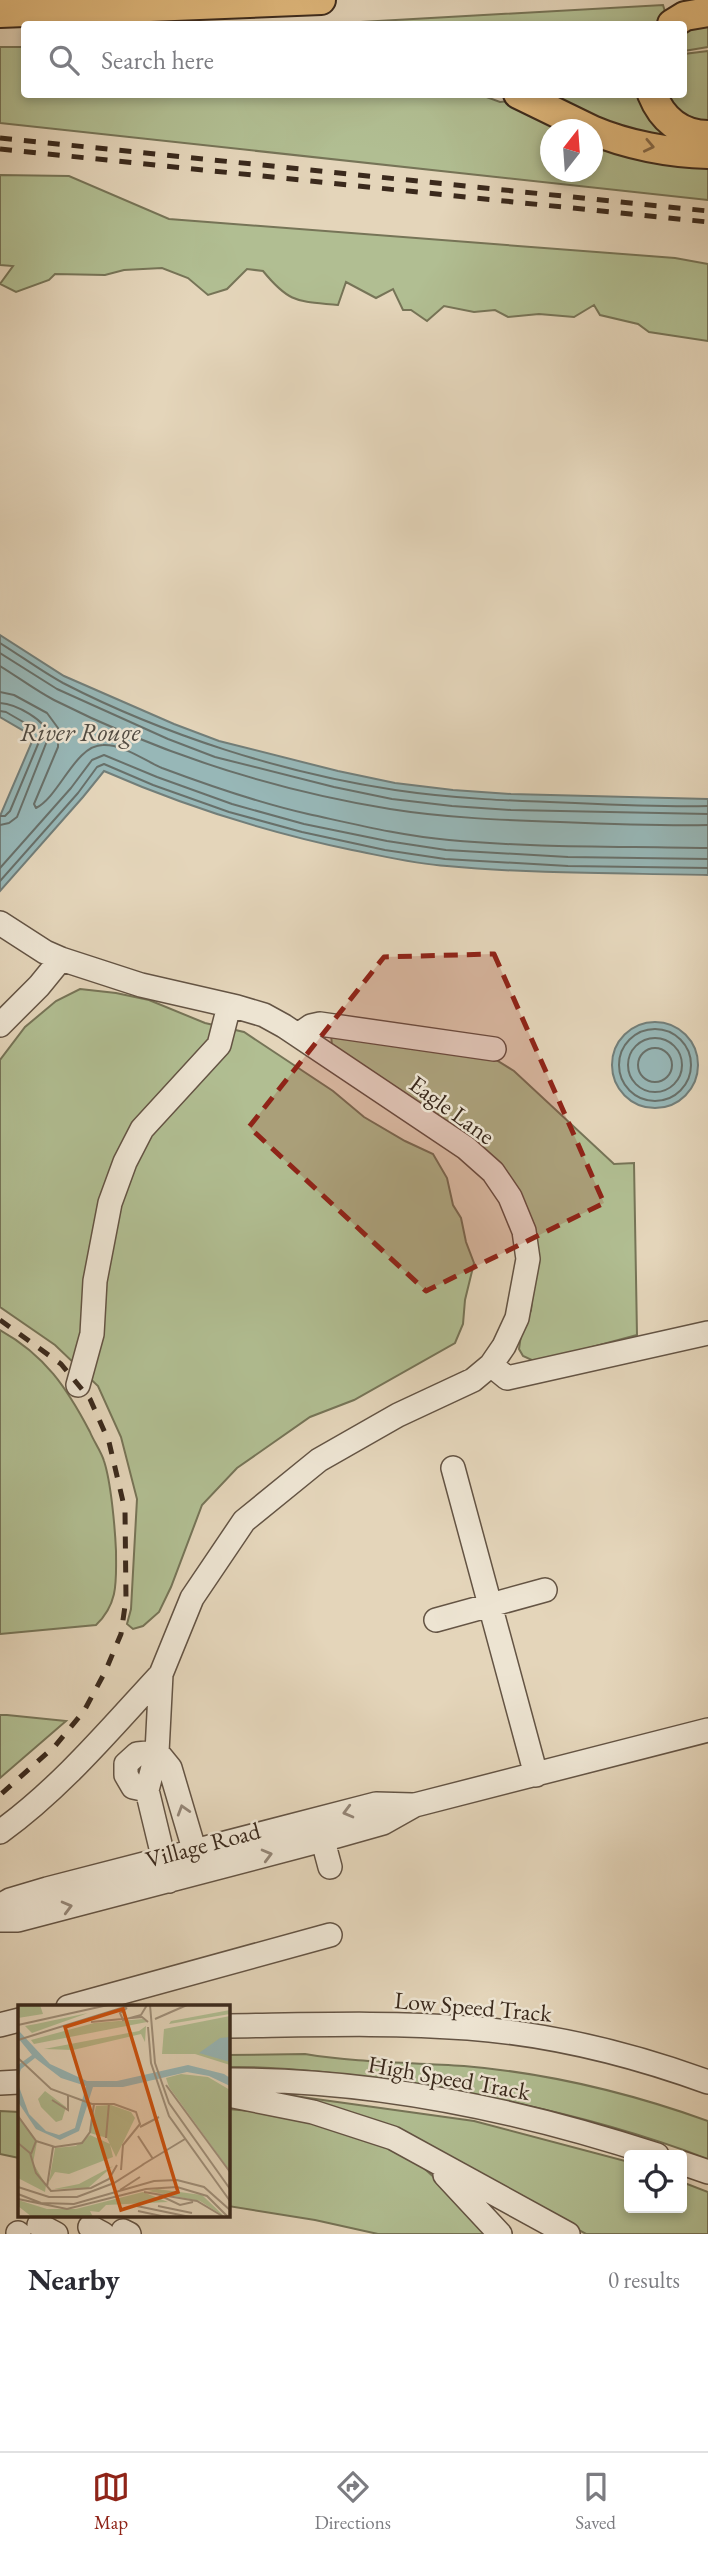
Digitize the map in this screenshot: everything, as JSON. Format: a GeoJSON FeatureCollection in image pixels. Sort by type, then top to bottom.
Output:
{"type":"FeatureCollection","features":[{"type":"Feature","properties":{"kind":"main road"},"geometry":{"type":"LineString","coordinates":[[0,13],[321,0]]}},
{"type":"Feature","properties":{"kind":"main road"},"geometry":{"type":"LineString","coordinates":[[102,9],[145,21]]}},
{"type":"Feature","properties":{"kind":"main road"},"geometry":{"type":"LineString","coordinates":[[677,21],[685,16],[708,12]]}},
{"type":"Feature","properties":{"kind":"main road"},"geometry":{"type":"LineString","coordinates":[[526,98],[569,119]]}},
{"type":"Feature","properties":{"kind":"main road"},"geometry":{"type":"LineString","coordinates":[[654,98],[661,112],[671,122],[690,133],[708,135]]}},
{"type":"Feature","properties":{"kind":"main road"},"geometry":{"type":"LineString","coordinates":[[603,135],[682,153],[708,154]]}},
{"type":"Feature","properties":{"kind":"street","name":"Eagle Lane"},"geometry":{"type":"LineString","coordinates":[[0,923],[53,955],[141,985],[264,1015],[466,1148],[493,1172],[510,1196],[524,1230],[528,1259],[517,1318],[504,1346],[491,1365],[473,1380],[398,1415],[319,1460],[244,1521],[192,1598],[161,1674],[157,1752],[147,1790],[166,1870]]}},
{"type":"Feature","properties":{"kind":"street"},"geometry":{"type":"LineString","coordinates":[[0,1025],[39,986],[53,955]]}},
{"type":"Feature","properties":{"kind":"street"},"geometry":{"type":"LineString","coordinates":[[78,1385],[92,1334],[95,1281],[110,1203],[125,1162],[142,1129],[219,1045],[229,1006]]}},
{"type":"Feature","properties":{"kind":"street"},"geometry":{"type":"LineString","coordinates":[[298,1035],[311,1026],[320,1024],[494,1049]]}},
{"type":"Feature","properties":{"kind":"street"},"geometry":{"type":"LineString","coordinates":[[491,1365],[507,1378],[708,1333]]}},
{"type":"Feature","properties":{"kind":"street"},"geometry":{"type":"LineString","coordinates":[[453,1468],[536,1775]]}},
{"type":"Feature","properties":{"kind":"street"},"geometry":{"type":"LineString","coordinates":[[436,1620],[545,1590]]}},
{"type":"Feature","properties":{"kind":"street"},"geometry":{"type":"LineString","coordinates":[[0,1832],[48,1794],[161,1674]]}},
{"type":"Feature","properties":{"kind":"street","name":"Village Road"},"geometry":{"type":"LineString","coordinates":[[0,1920],[18,1920],[166,1870],[320,1830],[376,1804],[415,1805],[708,1730]]}},
{"type":"Feature","properties":{"kind":"street"},"geometry":{"type":"LineString","coordinates":[[157,1752],[170,1769],[198,1862]]}},
{"type":"Feature","properties":{"kind":"street"},"geometry":{"type":"LineString","coordinates":[[320,1830],[330,1867]]}},
{"type":"Feature","properties":{"kind":"street","name":"Village Road"},"geometry":{"type":"LineString","coordinates":[[0,1906],[10,1900],[47,1889],[166,1870]]}},
{"type":"Feature","properties":{"kind":"street"},"geometry":{"type":"LineString","coordinates":[[75,2005],[330,1935]]}},
{"type":"Feature","properties":{"kind":"street"},"geometry":{"type":"LineString","coordinates":[[0,2027],[18,2020]]}},
{"type":"Feature","properties":{"kind":"street","name":"Low Speed Track"},"geometry":{"type":"LineString","coordinates":[[229,2026],[364,2024],[471,2028],[574,2043],[657,2063],[708,2082]]}},
{"type":"Feature","properties":{"kind":"street"},"geometry":{"type":"LineString","coordinates":[[0,2027],[18,2029]]}},
{"type":"Feature","properties":{"kind":"street","name":"High Speed Track"},"geometry":{"type":"LineString","coordinates":[[229,2080],[361,2088],[478,2107],[594,2135],[641,2150]]}},
{"type":"Feature","properties":{"kind":"street"},"geometry":{"type":"LineString","coordinates":[[0,2083],[18,2082]]}},
{"type":"Feature","properties":{"kind":"street"},"geometry":{"type":"LineString","coordinates":[[229,2095],[313,2112],[393,2138],[568,2234]]}},
{"type":"Feature","properties":{"kind":"street"},"geometry":{"type":"LineString","coordinates":[[430,2159],[500,2234]]}},
{"type":"Feature","properties":{"kind":"street"},"geometry":{"type":"LineString","coordinates":[[687,2165],[708,2172]]}},
{"type":"Feature","properties":{"kind":"highlighted area"},"geometry":{"type":"Polygon","coordinates":[[[494,954],[604,1203],[426,1291],[249,1127],[384,957],[494,954]]]}},
{"type":"Feature","properties":{"kind":"green space"},"geometry":{"type":"Polygon","coordinates":[[[663,5],[667,18],[664,21],[378,21],[663,5]]]}},
{"type":"Feature","properties":{"kind":"green space"},"geometry":{"type":"Polygon","coordinates":[[[708,22],[708,47],[687,50],[687,30],[708,22]]]}},
{"type":"Feature","properties":{"kind":"green space"},"geometry":{"type":"Polygon","coordinates":[[[0,47],[21,47],[21,98],[489,98],[500,102],[509,101],[548,119],[540,119],[540,182],[0,123],[0,47]]]}},
{"type":"Feature","properties":{"kind":"green space"},"geometry":{"type":"Polygon","coordinates":[[[708,51],[708,122],[678,110],[668,98],[687,98],[687,54],[708,51]]]}},
{"type":"Feature","properties":{"kind":"green space"},"geometry":{"type":"Polygon","coordinates":[[[550,98],[648,98],[683,138],[636,136],[603,121],[603,119],[550,98]]]}},
{"type":"Feature","properties":{"kind":"green space"},"geometry":{"type":"Polygon","coordinates":[[[603,143],[708,167],[708,200],[542,182],[603,182],[603,143]]]}},
{"type":"Feature","properties":{"kind":"green space"},"geometry":{"type":"Polygon","coordinates":[[[0,175],[69,176],[169,219],[675,258],[708,264],[708,341],[649,332],[638,324],[600,315],[594,305],[574,317],[539,314],[508,317],[495,310],[474,312],[444,306],[427,321],[411,310],[403,310],[393,289],[376,298],[346,282],[338,305],[313,303],[296,299],[280,290],[263,271],[247,269],[227,289],[208,295],[188,278],[162,268],[124,270],[105,275],[55,274],[49,280],[16,292],[0,284],[13,266],[0,265],[0,175]]]}},
{"type":"Feature","properties":{"kind":"green space"},"geometry":{"type":"Polygon","coordinates":[[[80,989],[149,1000],[205,1023],[244,1032],[333,1091],[364,1117],[433,1154],[447,1178],[453,1205],[461,1218],[474,1263],[465,1300],[463,1324],[455,1343],[354,1400],[310,1417],[237,1468],[202,1505],[159,1612],[143,1626],[133,1629],[127,1624],[131,1609],[137,1499],[121,1437],[98,1386],[55,1345],[0,1307],[0,1060],[25,1027],[56,1001],[80,989]]]}},
{"type":"Feature","properties":{"kind":"green space"},"geometry":{"type":"Polygon","coordinates":[[[331,1034],[493,1058],[514,1071],[614,1164],[634,1163],[637,1335],[536,1362],[523,1356],[519,1349],[521,1335],[531,1310],[536,1259],[502,1168],[487,1151],[466,1135],[332,1046],[331,1034]]]}},
{"type":"Feature","properties":{"kind":"green space"},"geometry":{"type":"Polygon","coordinates":[[[0,1330],[30,1350],[53,1374],[81,1416],[104,1461],[114,1518],[116,1581],[109,1608],[96,1625],[0,1634],[0,1330]]]}},
{"type":"Feature","properties":{"kind":"green space"},"geometry":{"type":"Polygon","coordinates":[[[0,1715],[7,1715],[66,1721],[0,1778],[0,1715]]]}},
{"type":"Feature","properties":{"kind":"green space"},"geometry":{"type":"Polygon","coordinates":[[[305,2054],[365,2061],[495,2069],[557,2079],[618,2093],[708,2121],[708,2159],[598,2123],[485,2097],[341,2074],[296,2069],[229,2067],[229,2055],[305,2054]]]}},
{"type":"Feature","properties":{"kind":"green space"},"geometry":{"type":"Polygon","coordinates":[[[285,2096],[474,2121],[624,2161],[624,2213],[687,2213],[687,2184],[708,2192],[708,2234],[586,2234],[506,2190],[285,2096]]]}},
{"type":"Feature","properties":{"kind":"green space"},"geometry":{"type":"Polygon","coordinates":[[[229,2109],[282,2114],[359,2134],[415,2160],[488,2234],[378,2234],[315,2220],[229,2206],[229,2109]]]}},
{"type":"Feature","properties":{"kind":"green space"},"geometry":{"type":"Polygon","coordinates":[[[0,2111],[18,2112],[18,2158],[0,2154],[0,2111]]]}},
{"type":"Feature","properties":{"kind":"water","name":"River Rouge"},"geometry":{"type":"Polygon","coordinates":[[[0,635],[64,676],[174,724],[219,741],[338,771],[395,783],[453,790],[708,799],[708,875],[578,873],[411,862],[320,843],[257,826],[164,796],[104,771],[0,891],[0,816],[34,737],[0,717],[0,635]]]}},
{"type":"Feature","properties":{"kind":"water"},"geometry":{"type":"Polygon","coordinates":[[[655,1022],[679,1029],[691,1041],[698,1065],[691,1089],[679,1101],[655,1108],[631,1101],[619,1089],[612,1065],[619,1041],[631,1029],[655,1022]]]}},
{"type":"Feature","properties":{"kind":"railway"},"geometry":{"type":"LineString","coordinates":[[0,138],[708,211]]}},
{"type":"Feature","properties":{"kind":"railway"},"geometry":{"type":"LineString","coordinates":[[0,149],[708,222]]}},
{"type":"Feature","properties":{"kind":"railway"},"geometry":{"type":"LineString","coordinates":[[0,1320],[61,1364],[90,1399],[109,1442],[125,1510],[126,1599],[121,1634],[84,1711],[55,1746],[0,1795]]}}]}
